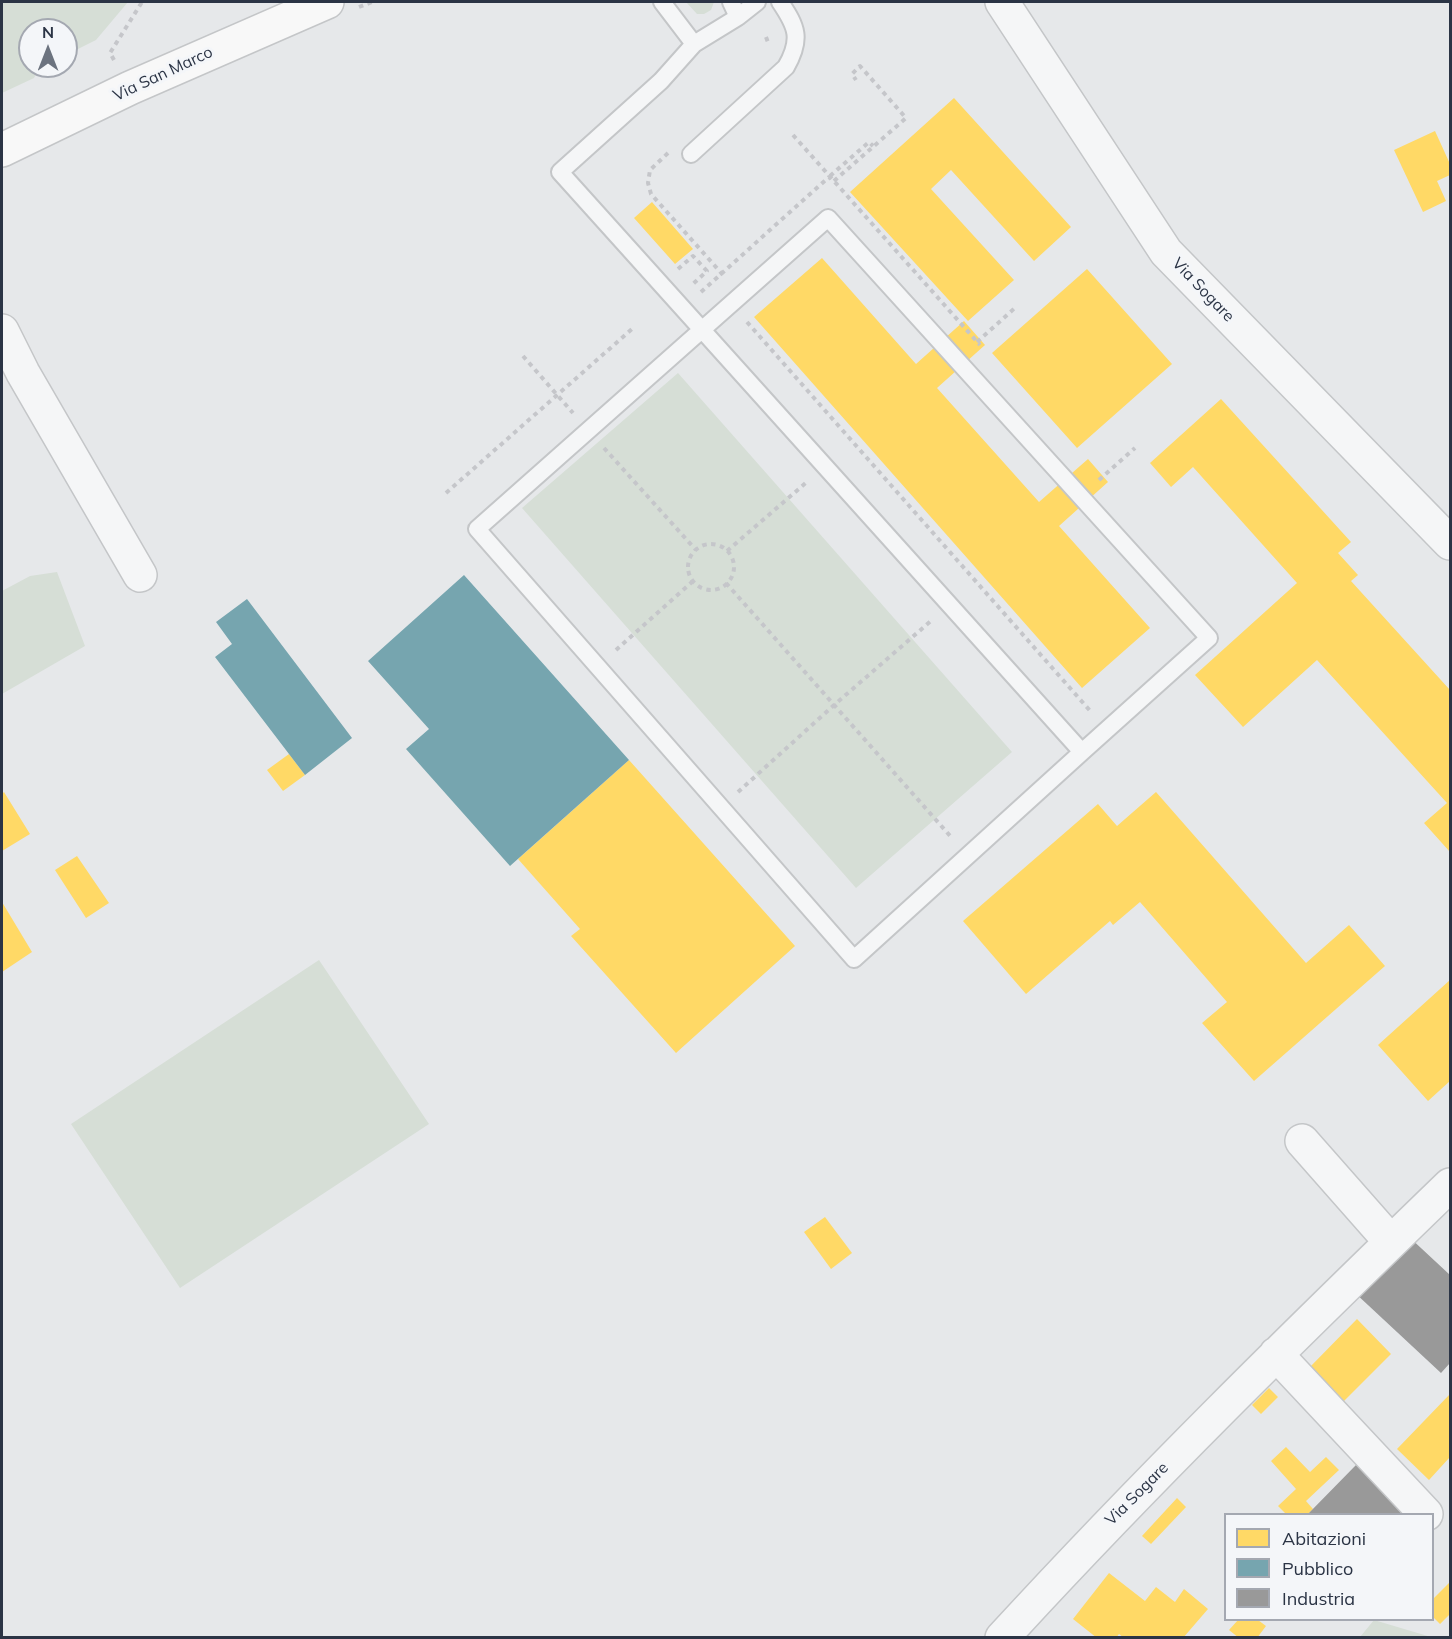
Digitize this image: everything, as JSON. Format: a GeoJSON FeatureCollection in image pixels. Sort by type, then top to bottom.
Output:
{"type":"FeatureCollection","features":[{"type":"Feature","properties":{"kind":"main road","name":"Via San Marco"},"geometry":{"type":"LineString","coordinates":[[2,150],[141,84],[327,2]]}},
{"type":"Feature","properties":{"kind":"street","name":"Via Sogare"},"geometry":{"type":"LineString","coordinates":[[1002,2],[1166,252],[1450,543]]}},
{"type":"Feature","properties":{"kind":"street"},"geometry":{"type":"LineString","coordinates":[[2,332],[23,373],[140,575]]}},
{"type":"Feature","properties":{"kind":"street"},"geometry":{"type":"LineString","coordinates":[[1302,1141],[1391,1242]]}},
{"type":"Feature","properties":{"kind":"street","name":"Via Sogare"},"geometry":{"type":"LineString","coordinates":[[1002,1638],[1088,1544],[1276,1354],[1450,1185]]}},
{"type":"Feature","properties":{"kind":"street"},"geometry":{"type":"LineString","coordinates":[[1276,1354],[1424,1513]]}},
{"type":"Feature","properties":{"kind":"lane"},"geometry":{"type":"LineString","coordinates":[[662,2],[694,44]]}},
{"type":"Feature","properties":{"kind":"lane"},"geometry":{"type":"LineString","coordinates":[[757,2],[734,9],[694,44],[661,81],[560,172],[1082,752]]}},
{"type":"Feature","properties":{"kind":"lane"},"geometry":{"type":"LineString","coordinates":[[691,154],[786,67],[794,52],[797,35],[793,20],[780,2]]}},
{"type":"Feature","properties":{"kind":"lane"},"geometry":{"type":"LineString","coordinates":[[828,218],[1209,638],[854,959],[477,529],[588,431],[828,218]]}},
{"type":"Feature","properties":{"kind":"path"},"geometry":{"type":"LineString","coordinates":[[118,69],[110,53],[141,2]]}},
{"type":"Feature","properties":{"kind":"path"},"geometry":{"type":"LineString","coordinates":[[690,287],[699,279],[707,271],[693,256],[678,269],[686,278],[693,287],[701,296],[870,142],[874,146],[906,118],[860,66],[852,74],[855,80]]}},
{"type":"Feature","properties":{"kind":"path"},"geometry":{"type":"LineString","coordinates":[[793,135],[985,351]]}},
{"type":"Feature","properties":{"kind":"path"},"geometry":{"type":"LineString","coordinates":[[673,149],[650,170],[648,183],[651,194],[723,275]]}},
{"type":"Feature","properties":{"kind":"path"},"geometry":{"type":"LineString","coordinates":[[977,342],[1017,306]]}},
{"type":"Feature","properties":{"kind":"path"},"geometry":{"type":"LineString","coordinates":[[743,314],[1100,719]]}},
{"type":"Feature","properties":{"kind":"path"},"geometry":{"type":"LineString","coordinates":[[746,320],[1093,714]]}},
{"type":"Feature","properties":{"kind":"path"},"geometry":{"type":"LineString","coordinates":[[446,493],[632,329]]}},
{"type":"Feature","properties":{"kind":"path"},"geometry":{"type":"LineString","coordinates":[[523,356],[696,550]]}},
{"type":"Feature","properties":{"kind":"path"},"geometry":{"type":"LineString","coordinates":[[1100,480],[1135,448]]}},
{"type":"Feature","properties":{"kind":"path"},"geometry":{"type":"LineString","coordinates":[[1092,471],[1107,488]]}},
{"type":"Feature","properties":{"kind":"path"},"geometry":{"type":"LineString","coordinates":[[727,551],[811,478]]}},
{"type":"Feature","properties":{"kind":"path"},"geometry":{"type":"LineString","coordinates":[[711,543],[727,551],[733,562],[733,572],[726,583],[710,590],[700,587],[693,581],[688,571],[688,561],[696,550],[711,543]]}},
{"type":"Feature","properties":{"kind":"path"},"geometry":{"type":"LineString","coordinates":[[597,666],[693,581]]}},
{"type":"Feature","properties":{"kind":"path"},"geometry":{"type":"LineString","coordinates":[[726,583],[956,843]]}},
{"type":"Feature","properties":{"kind":"path"},"geometry":{"type":"LineString","coordinates":[[722,807],[935,617]]}},
{"type":"Feature","properties":{"kind":"shaded area"},"geometry":{"type":"Polygon","coordinates":[[[2,2],[128,2],[96,40],[78,49],[78,18],[18,18],[18,78],[34,78],[2,93],[2,2]]]}},
{"type":"Feature","properties":{"kind":"shaded area"},"geometry":{"type":"Polygon","coordinates":[[[686,2],[714,2],[711,10],[704,14],[697,14],[686,2]]]}},
{"type":"Feature","properties":{"kind":"shaded area"},"geometry":{"type":"Polygon","coordinates":[[[678,373],[1012,752],[856,888],[522,508],[678,373]]]}},
{"type":"Feature","properties":{"kind":"shaded area"},"geometry":{"type":"Polygon","coordinates":[[[57,572],[85,646],[2,694],[2,591],[30,576],[57,572]]]}},
{"type":"Feature","properties":{"kind":"shaded area"},"geometry":{"type":"Polygon","coordinates":[[[319,960],[429,1124],[180,1288],[71,1124],[319,960]]]}},
{"type":"Feature","properties":{"kind":"shaded area"},"geometry":{"type":"Polygon","coordinates":[[[1373,1621],[1377,1621],[1431,1637],[1360,1637],[1373,1621]]]}},
{"type":"Feature","properties":{"kind":"building: Abitazioni"},"geometry":{"type":"Polygon","coordinates":[[[954,98],[1071,227],[1034,261],[951,170],[931,189],[1014,280],[968,321],[850,192],[954,98]]]}},
{"type":"Feature","properties":{"kind":"building: Abitazioni"},"geometry":{"type":"Polygon","coordinates":[[[1435,131],[1450,164],[1450,175],[1437,181],[1446,201],[1423,212],[1394,150],[1435,131]]]}},
{"type":"Feature","properties":{"kind":"building: Abitazioni"},"geometry":{"type":"Polygon","coordinates":[[[652,202],[693,249],[675,264],[634,218],[652,202]]]}},
{"type":"Feature","properties":{"kind":"building: Abitazioni"},"geometry":{"type":"Polygon","coordinates":[[[822,258],[916,364],[964,321],[985,345],[937,388],[1039,502],[1088,459],[1108,482],[1059,526],[1150,628],[1082,688],[754,317],[822,258]]]}},
{"type":"Feature","properties":{"kind":"building: Abitazioni"},"geometry":{"type":"Polygon","coordinates":[[[1087,269],[1172,364],[1077,448],[992,353],[1087,269]]]}},
{"type":"Feature","properties":{"kind":"building: Abitazioni"},"geometry":{"type":"Polygon","coordinates":[[[1221,399],[1351,542],[1338,553],[1358,575],[1351,581],[1450,690],[1450,852],[1424,823],[1447,803],[1317,660],[1243,727],[1195,675],[1297,583],[1193,467],[1171,487],[1150,463],[1221,399]]]}},
{"type":"Feature","properties":{"kind":"building: Abitazioni"},"geometry":{"type":"Polygon","coordinates":[[[289,754],[305,775],[283,791],[267,770],[289,754]]]}},
{"type":"Feature","properties":{"kind":"building: Abitazioni"},"geometry":{"type":"Polygon","coordinates":[[[629,760],[795,946],[676,1053],[571,936],[580,929],[518,859],[629,760]]]}},
{"type":"Feature","properties":{"kind":"building: Abitazioni"},"geometry":{"type":"Polygon","coordinates":[[[4,792],[30,834],[2,851],[2,794],[4,792]]]}},
{"type":"Feature","properties":{"kind":"building: Abitazioni"},"geometry":{"type":"Polygon","coordinates":[[[1156,792],[1306,963],[1349,925],[1385,966],[1254,1081],[1202,1023],[1227,1002],[1140,902],[1113,925],[1110,921],[1026,994],[963,921],[1098,804],[1117,826],[1156,792]]]}},
{"type":"Feature","properties":{"kind":"building: Abitazioni"},"geometry":{"type":"Polygon","coordinates":[[[77,856],[109,903],[86,918],[55,870],[77,856]]]}},
{"type":"Feature","properties":{"kind":"building: Abitazioni"},"geometry":{"type":"Polygon","coordinates":[[[2,902],[32,952],[2,972],[2,902]]]}},
{"type":"Feature","properties":{"kind":"building: Abitazioni"},"geometry":{"type":"Polygon","coordinates":[[[1450,980],[1450,1081],[1428,1101],[1378,1045],[1450,980]]]}},
{"type":"Feature","properties":{"kind":"building: Abitazioni"},"geometry":{"type":"Polygon","coordinates":[[[825,1217],[852,1253],[831,1269],[804,1232],[825,1217]]]}},
{"type":"Feature","properties":{"kind":"building: Abitazioni"},"geometry":{"type":"Polygon","coordinates":[[[1357,1319],[1391,1354],[1344,1401],[1310,1367],[1357,1319]]]}},
{"type":"Feature","properties":{"kind":"building: Abitazioni"},"geometry":{"type":"Polygon","coordinates":[[[1269,1388],[1278,1397],[1261,1414],[1252,1405],[1269,1388]]]}},
{"type":"Feature","properties":{"kind":"building: Abitazioni"},"geometry":{"type":"Polygon","coordinates":[[[1450,1394],[1450,1457],[1429,1480],[1397,1449],[1450,1394]]]}},
{"type":"Feature","properties":{"kind":"building: Abitazioni"},"geometry":{"type":"Polygon","coordinates":[[[1286,1447],[1310,1472],[1326,1457],[1339,1470],[1306,1501],[1313,1509],[1309,1513],[1285,1513],[1278,1506],[1296,1489],[1271,1461],[1286,1447]]]}},
{"type":"Feature","properties":{"kind":"building: Abitazioni"},"geometry":{"type":"Polygon","coordinates":[[[1177,1498],[1186,1507],[1151,1544],[1142,1536],[1177,1498]]]}},
{"type":"Feature","properties":{"kind":"building: Abitazioni"},"geometry":{"type":"Polygon","coordinates":[[[1109,1573],[1145,1601],[1156,1587],[1175,1602],[1184,1589],[1208,1609],[1183,1638],[1124,1638],[1119,1634],[1116,1638],[1097,1638],[1073,1619],[1109,1573]]]}},
{"type":"Feature","properties":{"kind":"building: Abitazioni"},"geometry":{"type":"Polygon","coordinates":[[[1450,1582],[1450,1614],[1440,1624],[1434,1618],[1434,1598],[1450,1582]]]}},
{"type":"Feature","properties":{"kind":"building: Abitazioni"},"geometry":{"type":"Polygon","coordinates":[[[1237,1621],[1259,1621],[1266,1626],[1257,1638],[1239,1638],[1229,1630],[1237,1621]]]}},
{"type":"Feature","properties":{"kind":"building: Pubblico"},"geometry":{"type":"Polygon","coordinates":[[[464,575],[629,760],[510,866],[406,749],[429,729],[368,661],[464,575]]]}},
{"type":"Feature","properties":{"kind":"building: Pubblico"},"geometry":{"type":"Polygon","coordinates":[[[247,599],[352,738],[305,775],[215,657],[232,644],[216,622],[247,599]]]}},
{"type":"Feature","properties":{"kind":"building: Industria"},"geometry":{"type":"Polygon","coordinates":[[[1407,1235],[1450,1275],[1450,1363],[1441,1373],[1354,1292],[1407,1235]]]}},
{"type":"Feature","properties":{"kind":"building: Industria"},"geometry":{"type":"Polygon","coordinates":[[[1356,1465],[1405,1513],[1309,1513],[1356,1465]]]}}]}
